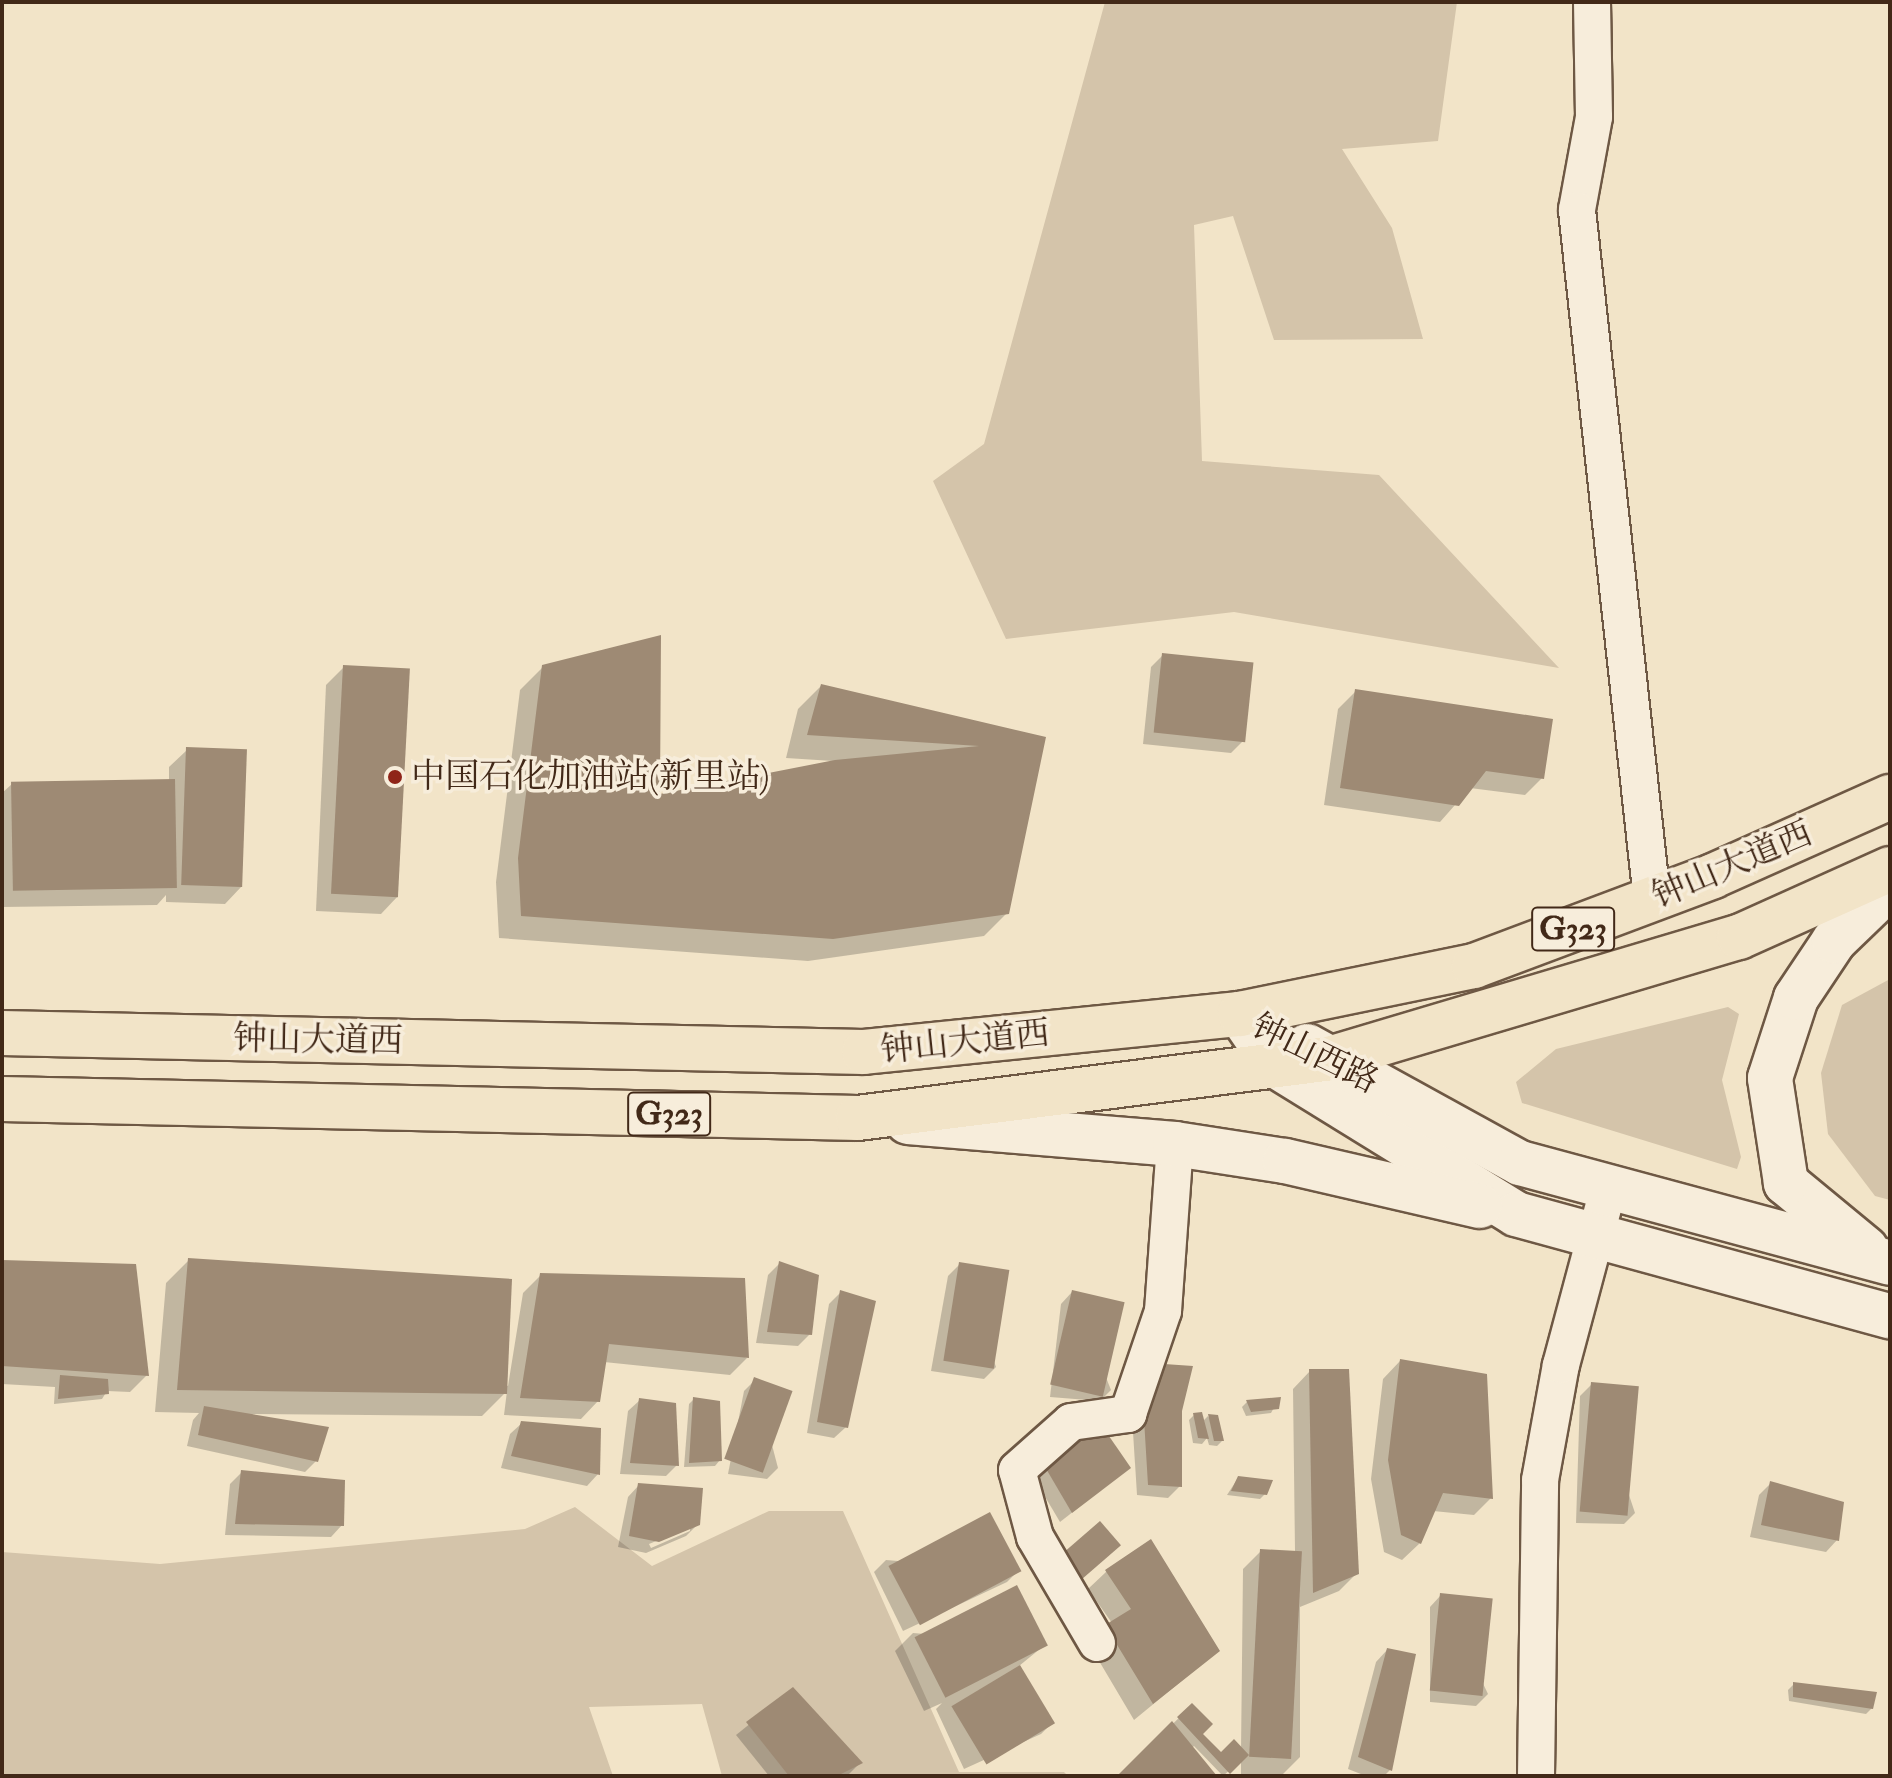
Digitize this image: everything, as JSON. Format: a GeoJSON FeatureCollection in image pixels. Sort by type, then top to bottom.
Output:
{"type":"FeatureCollection","features":[{"type":"Feature","properties":{"kind":"highway","name":"钟山大道西"},"geometry":{"type":"LineString","coordinates":[[2,1033],[864,1052],[1240,1014],[1474,966],[1652,899],[1890,797]]}},
{"type":"Feature","properties":{"kind":"highway","name":"钟山大道西"},"geometry":{"type":"LineString","coordinates":[[2,1099],[858,1118],[1332,1058],[1739,937],[1890,869]]}},
{"type":"Feature","properties":{"kind":"main road"},"geometry":{"type":"LineString","coordinates":[[1884,1261],[1786,1183],[1770,1078],[1796,998],[1834,941],[1890,887]]}},
{"type":"Feature","properties":{"kind":"main road","name":"钟山西路"},"geometry":{"type":"LineString","coordinates":[[1240,1014],[1332,1058],[1520,1163],[1884,1261]]}},
{"type":"Feature","properties":{"kind":"main road","name":"钟山西路"},"geometry":{"type":"LineString","coordinates":[[1240,1014],[1275,1065],[1516,1214],[1890,1316]]}},
{"type":"Feature","properties":{"kind":"main road"},"geometry":{"type":"LineString","coordinates":[[858,1118],[1175,1144],[1285,1161],[1516,1214]]}},
{"type":"Feature","properties":{"kind":"street"},"geometry":{"type":"LineString","coordinates":[[1592,2],[1594,117],[1577,210],[1652,899]]}},
{"type":"Feature","properties":{"kind":"street"},"geometry":{"type":"LineString","coordinates":[[1097,1643],[1035,1537],[1017,1470],[1071,1422],[1128,1414],[1163,1311],[1175,1144]]}},
{"type":"Feature","properties":{"kind":"street"},"geometry":{"type":"LineString","coordinates":[[1536,1776],[1540,1480],[1561,1365],[1609,1186]]}},
{"type":"Feature","properties":{"kind":"shaded area"},"geometry":{"type":"Polygon","coordinates":[[[1105,2],[1457,2],[1438,141],[1342,149],[1392,228],[1423,339],[1274,340],[1233,216],[1194,225],[1202,461],[1379,475],[1559,668],[1234,612],[1006,639],[933,481],[984,444],[1105,2]]]}},
{"type":"Feature","properties":{"kind":"shaded area"},"geometry":{"type":"Polygon","coordinates":[[[1890,979],[1890,1200],[1875,1196],[1828,1134],[1821,1073],[1842,1005],[1890,979]]]}},
{"type":"Feature","properties":{"kind":"shaded area"},"geometry":{"type":"Polygon","coordinates":[[[1728,1007],[1739,1014],[1722,1080],[1741,1157],[1737,1169],[1522,1103],[1516,1082],[1556,1049],[1728,1007]]]}},
{"type":"Feature","properties":{"kind":"shaded area"},"geometry":{"type":"Polygon","coordinates":[[[575,1507],[652,1566],[769,1511],[843,1511],[959,1772],[1064,1772],[1068,1776],[722,1776],[702,1704],[589,1707],[613,1776],[2,1776],[2,1552],[160,1564],[525,1529],[575,1507]]]}},
{"type":"Feature","properties":{"kind":"building"},"geometry":{"type":"Polygon","coordinates":[[[661,635],[660,794],[835,760],[979,746],[807,735],[821,684],[1046,737],[1009,914],[833,939],[521,916],[518,858],[542,665],[661,635]]]}},
{"type":"Feature","properties":{"kind":"building"},"geometry":{"type":"Polygon","coordinates":[[[1162,653],[1253,663],[1245,742],[1154,733],[1162,653]]]}},
{"type":"Feature","properties":{"kind":"building"},"geometry":{"type":"Polygon","coordinates":[[[343,665],[410,669],[398,897],[331,894],[343,665]]]}},
{"type":"Feature","properties":{"kind":"building"},"geometry":{"type":"Polygon","coordinates":[[[1355,689],[1553,719],[1544,779],[1486,771],[1459,806],[1340,788],[1355,689]]]}},
{"type":"Feature","properties":{"kind":"building"},"geometry":{"type":"Polygon","coordinates":[[[186,747],[247,749],[242,887],[181,885],[186,747]]]}},
{"type":"Feature","properties":{"kind":"building"},"geometry":{"type":"Polygon","coordinates":[[[175,779],[177,888],[13,891],[11,782],[175,779]]]}},
{"type":"Feature","properties":{"kind":"building"},"geometry":{"type":"Polygon","coordinates":[[[188,1258],[512,1279],[507,1394],[177,1390],[188,1258]]]}},
{"type":"Feature","properties":{"kind":"building"},"geometry":{"type":"Polygon","coordinates":[[[2,1260],[136,1264],[149,1376],[2,1366],[2,1260]]]}},
{"type":"Feature","properties":{"kind":"building"},"geometry":{"type":"Polygon","coordinates":[[[779,1261],[819,1275],[812,1335],[767,1332],[779,1261]]]}},
{"type":"Feature","properties":{"kind":"building"},"geometry":{"type":"Polygon","coordinates":[[[959,1262],[1009,1270],[994,1369],[943,1361],[959,1262]]]}},
{"type":"Feature","properties":{"kind":"building"},"geometry":{"type":"Polygon","coordinates":[[[540,1273],[745,1278],[749,1358],[609,1344],[600,1402],[520,1398],[540,1273]]]}},
{"type":"Feature","properties":{"kind":"building"},"geometry":{"type":"Polygon","coordinates":[[[840,1290],[876,1301],[848,1428],[817,1422],[840,1290]]]}},
{"type":"Feature","properties":{"kind":"building"},"geometry":{"type":"Polygon","coordinates":[[[1072,1290],[1125,1302],[1103,1397],[1050,1385],[1072,1290]]]}},
{"type":"Feature","properties":{"kind":"building"},"geometry":{"type":"Polygon","coordinates":[[[1400,1359],[1487,1374],[1493,1499],[1443,1493],[1421,1544],[1401,1535],[1388,1460],[1400,1359]]]}},
{"type":"Feature","properties":{"kind":"building"},"geometry":{"type":"Polygon","coordinates":[[[1150,1363],[1193,1366],[1182,1411],[1182,1487],[1148,1485],[1144,1419],[1150,1363]]]}},
{"type":"Feature","properties":{"kind":"building"},"geometry":{"type":"Polygon","coordinates":[[[1309,1369],[1349,1369],[1359,1574],[1313,1593],[1309,1369]]]}},
{"type":"Feature","properties":{"kind":"building"},"geometry":{"type":"Polygon","coordinates":[[[60,1375],[108,1379],[109,1394],[58,1399],[60,1375]]]}},
{"type":"Feature","properties":{"kind":"building"},"geometry":{"type":"Polygon","coordinates":[[[754,1377],[793,1391],[763,1473],[724,1459],[754,1377]]]}},
{"type":"Feature","properties":{"kind":"building"},"geometry":{"type":"Polygon","coordinates":[[[1591,1382],[1639,1386],[1627,1516],[1580,1512],[1591,1382]]]}},
{"type":"Feature","properties":{"kind":"building"},"geometry":{"type":"Polygon","coordinates":[[[693,1397],[720,1401],[722,1461],[689,1463],[693,1397]]]}},
{"type":"Feature","properties":{"kind":"building"},"geometry":{"type":"Polygon","coordinates":[[[1281,1397],[1279,1409],[1251,1412],[1246,1400],[1281,1397]]]}},
{"type":"Feature","properties":{"kind":"building"},"geometry":{"type":"Polygon","coordinates":[[[639,1398],[676,1403],[679,1466],[630,1463],[639,1398]]]}},
{"type":"Feature","properties":{"kind":"building"},"geometry":{"type":"Polygon","coordinates":[[[204,1406],[329,1427],[318,1462],[198,1435],[204,1406]]]}},
{"type":"Feature","properties":{"kind":"building"},"geometry":{"type":"Polygon","coordinates":[[[1202,1412],[1209,1439],[1198,1438],[1193,1413],[1202,1412]]]}},
{"type":"Feature","properties":{"kind":"building"},"geometry":{"type":"Polygon","coordinates":[[[1208,1414],[1218,1415],[1224,1441],[1214,1441],[1208,1414]]]}},
{"type":"Feature","properties":{"kind":"building"},"geometry":{"type":"Polygon","coordinates":[[[521,1421],[601,1428],[600,1475],[511,1456],[521,1421]]]}},
{"type":"Feature","properties":{"kind":"building"},"geometry":{"type":"Polygon","coordinates":[[[1100,1423],[1131,1468],[1072,1513],[1038,1455],[1100,1423]]]}},
{"type":"Feature","properties":{"kind":"building"},"geometry":{"type":"Polygon","coordinates":[[[241,1470],[345,1480],[344,1526],[235,1524],[241,1470]]]}},
{"type":"Feature","properties":{"kind":"building"},"geometry":{"type":"Polygon","coordinates":[[[1238,1476],[1273,1480],[1267,1495],[1231,1491],[1238,1476]]]}},
{"type":"Feature","properties":{"kind":"building"},"geometry":{"type":"Polygon","coordinates":[[[1770,1481],[1844,1502],[1839,1541],[1761,1525],[1770,1481]]]}},
{"type":"Feature","properties":{"kind":"building"},"geometry":{"type":"Polygon","coordinates":[[[638,1483],[703,1488],[700,1525],[659,1542],[629,1536],[638,1483]]]}},
{"type":"Feature","properties":{"kind":"building"},"geometry":{"type":"Polygon","coordinates":[[[990,1512],[1021,1571],[920,1625],[888,1566],[990,1512]]]}},
{"type":"Feature","properties":{"kind":"building"},"geometry":{"type":"Polygon","coordinates":[[[1100,1521],[1121,1545],[1079,1581],[1058,1557],[1100,1521]]]}},
{"type":"Feature","properties":{"kind":"building"},"geometry":{"type":"Polygon","coordinates":[[[1151,1539],[1220,1651],[1153,1704],[1105,1625],[1131,1609],[1105,1570],[1151,1539]]]}},
{"type":"Feature","properties":{"kind":"building"},"geometry":{"type":"Polygon","coordinates":[[[1260,1549],[1302,1551],[1291,1759],[1249,1757],[1260,1549]]]}},
{"type":"Feature","properties":{"kind":"building"},"geometry":{"type":"Polygon","coordinates":[[[1017,1585],[1048,1646],[945,1698],[915,1637],[1017,1585]]]}},
{"type":"Feature","properties":{"kind":"building"},"geometry":{"type":"Polygon","coordinates":[[[1440,1593],[1493,1599],[1482,1696],[1430,1690],[1440,1593]]]}},
{"type":"Feature","properties":{"kind":"building"},"geometry":{"type":"Polygon","coordinates":[[[1387,1648],[1416,1654],[1392,1771],[1358,1757],[1387,1648]]]}},
{"type":"Feature","properties":{"kind":"building"},"geometry":{"type":"Polygon","coordinates":[[[1020,1665],[1055,1723],[986,1764],[951,1706],[1020,1665]]]}},
{"type":"Feature","properties":{"kind":"building"},"geometry":{"type":"Polygon","coordinates":[[[1793,1682],[1877,1692],[1873,1709],[1793,1697],[1793,1682]]]}},
{"type":"Feature","properties":{"kind":"building"},"geometry":{"type":"Polygon","coordinates":[[[793,1687],[863,1763],[837,1776],[789,1776],[746,1722],[793,1687]]]}},
{"type":"Feature","properties":{"kind":"building"},"geometry":{"type":"Polygon","coordinates":[[[1192,1703],[1213,1724],[1203,1734],[1221,1752],[1234,1739],[1249,1755],[1230,1774],[1177,1717],[1192,1703]]]}},
{"type":"Feature","properties":{"kind":"building"},"geometry":{"type":"Polygon","coordinates":[[[1172,1721],[1217,1776],[1117,1776],[1172,1721]]]}},
{"type":"Feature","properties":{"kind":"place","name":"中国石化加油站(新里站)"},"geometry":{"type":"Point","coordinates":[395,777]}}]}
